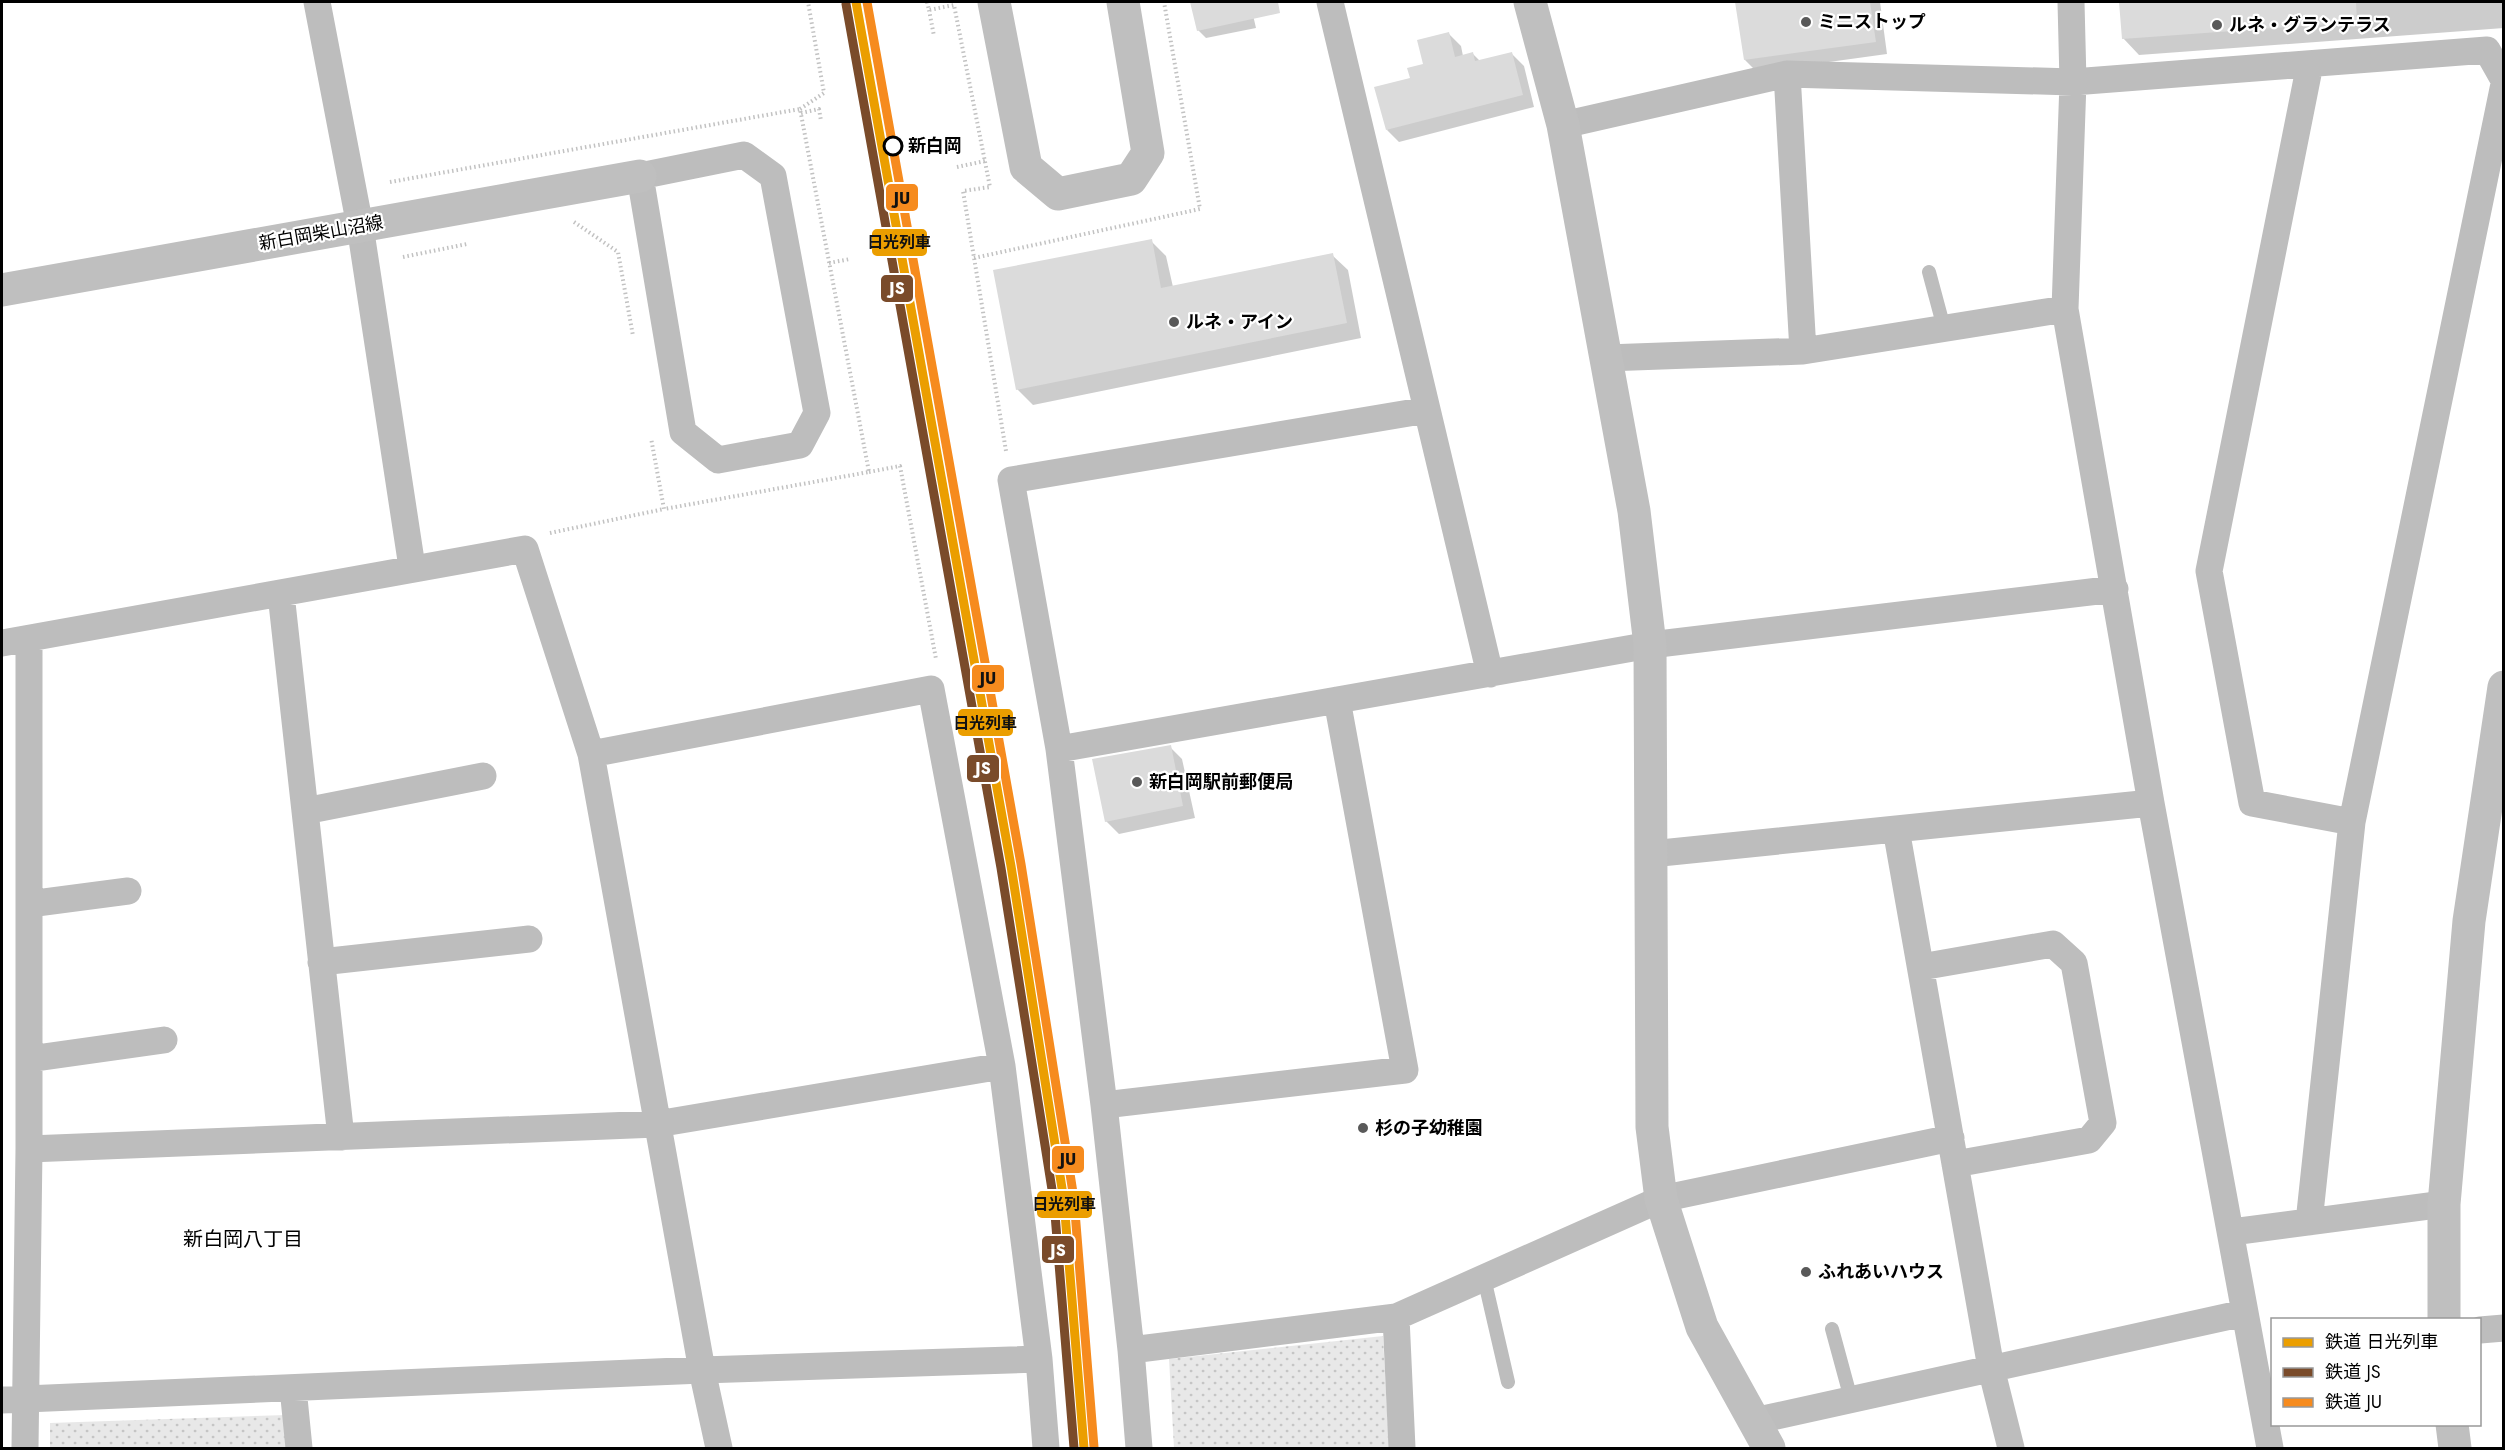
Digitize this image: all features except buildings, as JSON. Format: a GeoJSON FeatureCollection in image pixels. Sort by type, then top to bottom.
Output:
{"type":"FeatureCollection","features":[{"type":"Feature","properties":{"kind":"street"},"geometry":{"type":"LineString","coordinates":[[317,2],[360,226],[412,567]]}},
{"type":"Feature","properties":{"kind":"street"},"geometry":{"type":"LineString","coordinates":[[994,2],[1026,167],[1058,194],[1131,179],[1148,153],[1123,2]]}},
{"type":"Feature","properties":{"kind":"street"},"geometry":{"type":"LineString","coordinates":[[1330,2],[1490,674]]}},
{"type":"Feature","properties":{"kind":"street"},"geometry":{"type":"LineString","coordinates":[[1530,2],[1563,125],[1635,511],[1650,645],[1652,1127],[1661,1199],[1702,1327],[1761,1435],[1851,1399],[2244,1313]]}},
{"type":"Feature","properties":{"kind":"street"},"geometry":{"type":"LineString","coordinates":[[2071,2],[2073,82],[2065,309],[2151,803],[2232,1232],[2244,1313],[2270,1449]]}},
{"type":"Feature","properties":{"kind":"street"},"geometry":{"type":"LineString","coordinates":[[1563,125],[1787,74],[2073,82],[2487,51],[2504,82],[2352,822],[2309,1222]]}},
{"type":"Feature","properties":{"kind":"street"},"geometry":{"type":"LineString","coordinates":[[2310,64],[2209,571],[2252,803],[2352,822]]}},
{"type":"Feature","properties":{"kind":"street"},"geometry":{"type":"LineString","coordinates":[[1787,74],[1803,351]]}},
{"type":"Feature","properties":{"kind":"street"},"geometry":{"type":"LineString","coordinates":[[744,155],[773,176],[817,413],[800,445],[718,460],[683,432],[640,176],[744,155]]}},
{"type":"Feature","properties":{"kind":"street","name":"新白岡柴山沼線"},"geometry":{"type":"LineString","coordinates":[[2,290],[640,176]]}},
{"type":"Feature","properties":{"kind":"street"},"geometry":{"type":"LineString","coordinates":[[1606,358],[1803,351],[2065,309]]}},
{"type":"Feature","properties":{"kind":"street"},"geometry":{"type":"LineString","coordinates":[[1139,1449],[1131,1350],[1104,1105],[1059,749],[1011,480],[1427,410]]}},
{"type":"Feature","properties":{"kind":"street"},"geometry":{"type":"LineString","coordinates":[[2,644],[281,594],[412,567],[525,549],[591,754],[702,1370],[719,1449]]}},
{"type":"Feature","properties":{"kind":"street"},"geometry":{"type":"LineString","coordinates":[[1059,749],[1650,645],[2115,589]]}},
{"type":"Feature","properties":{"kind":"street"},"geometry":{"type":"LineString","coordinates":[[281,594],[341,1137]]}},
{"type":"Feature","properties":{"kind":"street"},"geometry":{"type":"LineString","coordinates":[[25,1449],[13,1400],[29,1149],[29,639]]}},
{"type":"Feature","properties":{"kind":"street"},"geometry":{"type":"LineString","coordinates":[[2445,1318],[2444,1204],[2469,921],[2504,687]]}},
{"type":"Feature","properties":{"kind":"street"},"geometry":{"type":"LineString","coordinates":[[591,754],[931,688],[1002,1066],[1039,1359],[1046,1449]]}},
{"type":"Feature","properties":{"kind":"street"},"geometry":{"type":"LineString","coordinates":[[1104,1105],[1405,1070],[1337,700]]}},
{"type":"Feature","properties":{"kind":"street"},"geometry":{"type":"LineString","coordinates":[[305,811],[483,776]]}},
{"type":"Feature","properties":{"kind":"street"},"geometry":{"type":"LineString","coordinates":[[1651,854],[2151,803]]}},
{"type":"Feature","properties":{"kind":"street"},"geometry":{"type":"LineString","coordinates":[[1896,829],[1991,1368],[2011,1449]]}},
{"type":"Feature","properties":{"kind":"street"},"geometry":{"type":"LineString","coordinates":[[29,904],[128,891]]}},
{"type":"Feature","properties":{"kind":"street"},"geometry":{"type":"LineString","coordinates":[[321,962],[529,939]]}},
{"type":"Feature","properties":{"kind":"street"},"geometry":{"type":"LineString","coordinates":[[1131,1350],[1396,1317],[1661,1199],[1953,1151],[2089,1140],[2103,1123],[2074,963],[2053,944],[1921,967]]}},
{"type":"Feature","properties":{"kind":"street"},"geometry":{"type":"LineString","coordinates":[[29,1059],[164,1040]]}},
{"type":"Feature","properties":{"kind":"street"},"geometry":{"type":"LineString","coordinates":[[29,1149],[657,1124],[1002,1066]]}},
{"type":"Feature","properties":{"kind":"street"},"geometry":{"type":"LineString","coordinates":[[2232,1232],[2444,1204]]}},
{"type":"Feature","properties":{"kind":"street"},"geometry":{"type":"LineString","coordinates":[[1396,1317],[1402,1449]]}},
{"type":"Feature","properties":{"kind":"street"},"geometry":{"type":"LineString","coordinates":[[2481,1330],[2504,1328]]}},
{"type":"Feature","properties":{"kind":"street"},"geometry":{"type":"LineString","coordinates":[[13,1400],[702,1370],[1039,1359]]}},
{"type":"Feature","properties":{"kind":"street"},"geometry":{"type":"LineString","coordinates":[[293,1388],[299,1449]]}},
{"type":"Feature","properties":{"kind":"street"},"geometry":{"type":"LineString","coordinates":[[2452,1426],[2455,1449]]}},
{"type":"Feature","properties":{"kind":"lane"},"geometry":{"type":"LineString","coordinates":[[1929,272],[1944,328]]}},
{"type":"Feature","properties":{"kind":"lane"},"geometry":{"type":"LineString","coordinates":[[1484,1278],[1508,1382]]}},
{"type":"Feature","properties":{"kind":"lane"},"geometry":{"type":"LineString","coordinates":[[1832,1329],[1851,1399]]}},
{"type":"Feature","properties":{"kind":"path"},"geometry":{"type":"LineString","coordinates":[[808,2],[824,93],[801,111],[819,110],[821,121]]}},
{"type":"Feature","properties":{"kind":"path"},"geometry":{"type":"LineString","coordinates":[[927,2],[934,36]]}},
{"type":"Feature","properties":{"kind":"path"},"geometry":{"type":"LineString","coordinates":[[929,10],[954,5],[990,187],[963,191],[1011,480]]}},
{"type":"Feature","properties":{"kind":"path"},"geometry":{"type":"LineString","coordinates":[[957,167],[985,161]]}},
{"type":"Feature","properties":{"kind":"path"},"geometry":{"type":"LineString","coordinates":[[830,263],[850,259]]}},
{"type":"Feature","properties":{"kind":"path"},"geometry":{"type":"LineString","coordinates":[[869,472],[900,466],[938,672],[931,688]]}},
{"type":"Feature","properties":{"kind":"path"},"geometry":{"type":"LineString","coordinates":[[525,549],[548,534],[664,509]]}},
{"type":"Feature","properties":{"kind":"shaded area"},"geometry":{"type":"Polygon","coordinates":[[[1383,1336],[1389,1448],[1174,1448],[1169,1359],[1383,1336]]]}},
{"type":"Feature","properties":{"kind":"shaded area"},"geometry":{"type":"Polygon","coordinates":[[[286,1415],[287,1448],[50,1448],[50,1423],[286,1415]]]}},
{"type":"Feature","properties":{"kind":"rail line","name":"日光列車"},"geometry":{"type":"LineString","coordinates":[[856,2],[1011,866],[1064,1201],[1084,1448]]}},
{"type":"Feature","properties":{"kind":"rail line","name":"JU"},"geometry":{"type":"LineString","coordinates":[[867,2],[1021,864],[1074,1199],[1094,1447]]}},
{"type":"Feature","properties":{"kind":"rail line","name":"JS"},"geometry":{"type":"LineString","coordinates":[[846,4],[1001,868],[1054,1202],[1074,1448]]}},
{"type":"Feature","properties":{"kind":"place","name":"ミニストップ"},"geometry":{"type":"Point","coordinates":[1806,22]}},
{"type":"Feature","properties":{"kind":"place","name":"ルネ・グランテラス"},"geometry":{"type":"Point","coordinates":[2217,25]}},
{"type":"Feature","properties":{"kind":"place","name":"新白岡"},"geometry":{"type":"Point","coordinates":[893,146]}},
{"type":"Feature","properties":{"kind":"place","name":"ルネ・アイン"},"geometry":{"type":"Point","coordinates":[1174,322]}},
{"type":"Feature","properties":{"kind":"place","name":"新白岡駅前郵便局"},"geometry":{"type":"Point","coordinates":[1137,782]}},
{"type":"Feature","properties":{"kind":"place","name":"杉の子幼稚園"},"geometry":{"type":"Point","coordinates":[1363,1128]}},
{"type":"Feature","properties":{"kind":"place","name":"ふれあいハウス"},"geometry":{"type":"Point","coordinates":[1806,1272]}},
{"type":"Feature","properties":{"kind":"district","name":"新白岡八丁目"},"geometry":{"type":"Point","coordinates":[243,1239]}}]}
